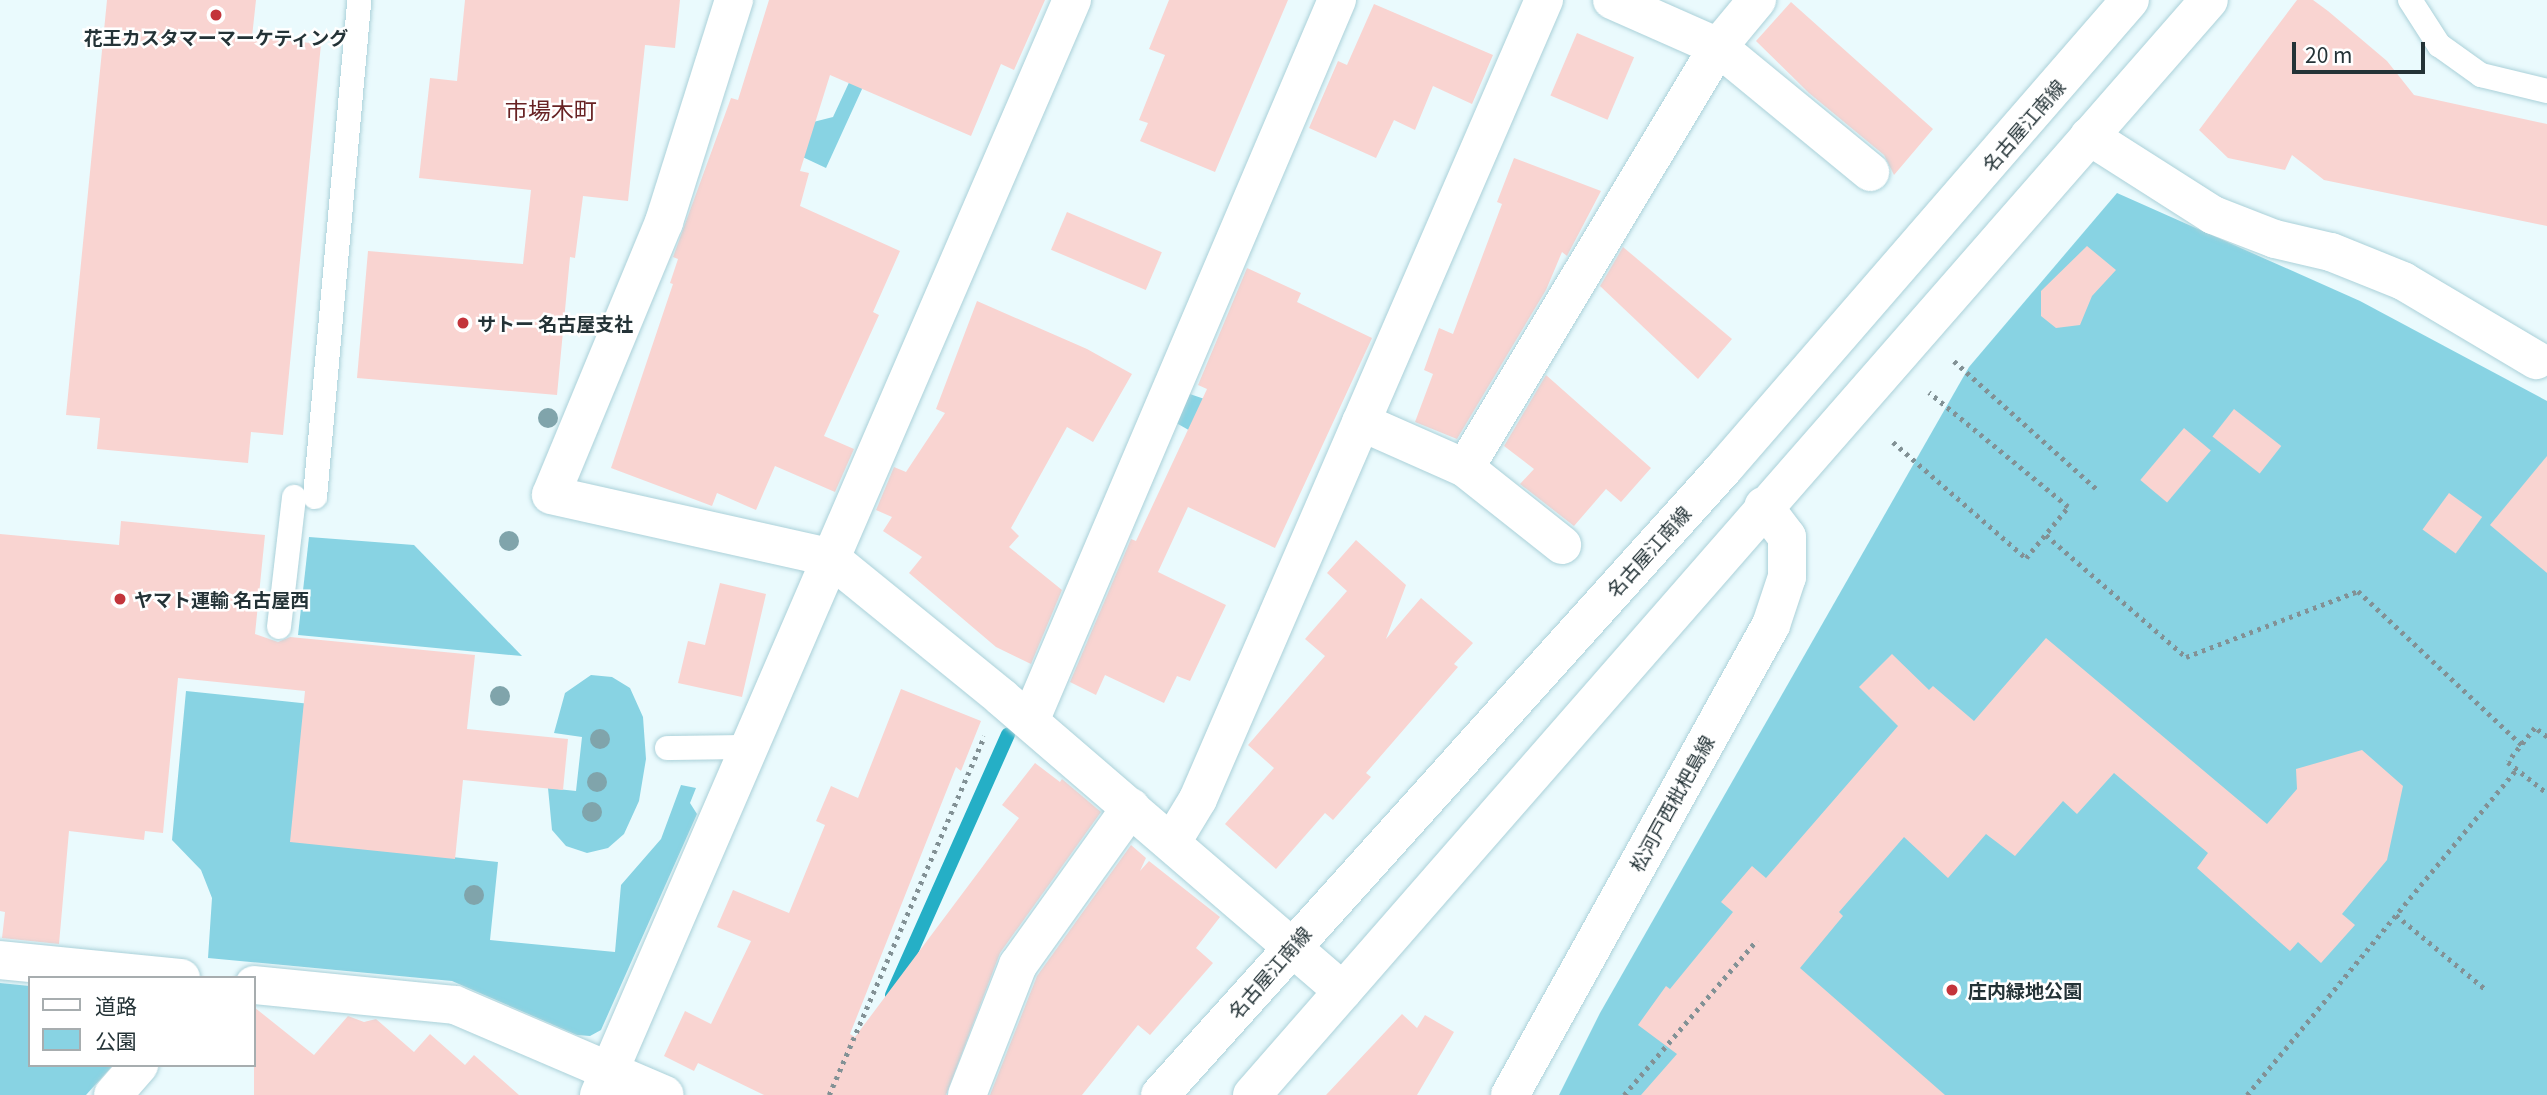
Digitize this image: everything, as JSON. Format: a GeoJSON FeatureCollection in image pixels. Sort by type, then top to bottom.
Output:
{"type":"FeatureCollection","features":[{"type":"Feature","properties":{"kind":"street"},"geometry":{"type":"LineString","coordinates":[[734,0],[660,234],[551,495],[829,557],[1030,721],[1343,991]]}},
{"type":"Feature","properties":{"kind":"street"},"geometry":{"type":"LineString","coordinates":[[605,1083],[829,557],[1072,0]]}},
{"type":"Feature","properties":{"kind":"street"},"geometry":{"type":"LineString","coordinates":[[1030,721],[1337,0]]}},
{"type":"Feature","properties":{"kind":"street"},"geometry":{"type":"LineString","coordinates":[[1172,842],[1198,799],[1544,0]]}},
{"type":"Feature","properties":{"kind":"street"},"geometry":{"type":"LineString","coordinates":[[1612,0],[1718,47],[1870,172]]}},
{"type":"Feature","properties":{"kind":"street"},"geometry":{"type":"LineString","coordinates":[[1465,468],[1718,47],[1758,0]]}},
{"type":"Feature","properties":{"kind":"street","name":"名古屋江南線"},"geometry":{"type":"LineString","coordinates":[[1160,1095],[1290,947],[1725,467],[2130,0]]}},
{"type":"Feature","properties":{"kind":"street"},"geometry":{"type":"LineString","coordinates":[[1252,1095],[2209,0]]}},
{"type":"Feature","properties":{"kind":"street"},"geometry":{"type":"LineString","coordinates":[[2089,136],[2213,215],[2276,239],[2332,252],[2403,281],[2541,359]]}},
{"type":"Feature","properties":{"kind":"street"},"geometry":{"type":"LineString","coordinates":[[1361,422],[1465,468],[1562,545]]}},
{"type":"Feature","properties":{"kind":"street","name":"松河戸西枇杷島線"},"geometry":{"type":"LineString","coordinates":[[1510,1095],[1771,625],[1787,577],[1787,537],[1764,506]]}},
{"type":"Feature","properties":{"kind":"street"},"geometry":{"type":"LineString","coordinates":[[967,1095],[1018,964],[1130,807]]}},
{"type":"Feature","properties":{"kind":"street"},"geometry":{"type":"LineString","coordinates":[[0,960],[161,976]]}},
{"type":"Feature","properties":{"kind":"street"},"geometry":{"type":"LineString","coordinates":[[256,985],[455,1005],[605,1083],[665,1095]]}},
{"type":"Feature","properties":{"kind":"street"},"geometry":{"type":"LineString","coordinates":[[113,1095],[137,1067]]}},
{"type":"Feature","properties":{"kind":"lane"},"geometry":{"type":"LineString","coordinates":[[279,627],[304,497],[359,0]]}},
{"type":"Feature","properties":{"kind":"lane"},"geometry":{"type":"LineString","coordinates":[[2410,0],[2439,45],[2481,75],[2547,91]]}},
{"type":"Feature","properties":{"kind":"lane"},"geometry":{"type":"LineString","coordinates":[[667,748],[748,747]]}},
{"type":"Feature","properties":{"kind":"path"},"geometry":{"type":"LineString","coordinates":[[1954,361],[2098,490]]}},
{"type":"Feature","properties":{"kind":"path"},"geometry":{"type":"LineString","coordinates":[[1893,442],[2026,558],[2068,507],[1929,393]]}},
{"type":"Feature","properties":{"kind":"path"},"geometry":{"type":"LineString","coordinates":[[2046,535],[2186,657],[2358,591],[2522,745]]}},
{"type":"Feature","properties":{"kind":"path"},"geometry":{"type":"LineString","coordinates":[[2547,737],[2535,728],[2508,762],[2547,793]]}},
{"type":"Feature","properties":{"kind":"path"},"geometry":{"type":"LineString","coordinates":[[2247,1095],[2517,769]]}},
{"type":"Feature","properties":{"kind":"path"},"geometry":{"type":"LineString","coordinates":[[2396,915],[2485,989]]}},
{"type":"Feature","properties":{"kind":"path"},"geometry":{"type":"LineString","coordinates":[[1624,1095],[1757,940]]}},
{"type":"Feature","properties":{"kind":"green space"},"geometry":{"type":"Polygon","coordinates":[[[859,61],[873,65],[826,168],[758,136],[833,117],[859,61]]]}},
{"type":"Feature","properties":{"kind":"green space","name":"庄内緑地公園"},"geometry":{"type":"Polygon","coordinates":[[[2117,193],[2360,301],[2547,401],[2547,1095],[1559,1095],[1600,1013],[1969,367],[2117,193]]]}},
{"type":"Feature","properties":{"kind":"green space"},"geometry":{"type":"Polygon","coordinates":[[[1184,392],[1222,405],[1208,441],[1171,420],[1184,392]]]}},
{"type":"Feature","properties":{"kind":"green space"},"geometry":{"type":"Polygon","coordinates":[[[309,537],[414,545],[522,656],[298,635],[309,537]]]}},
{"type":"Feature","properties":{"kind":"green space"},"geometry":{"type":"Polygon","coordinates":[[[591,675],[612,677],[630,688],[643,717],[646,759],[639,801],[624,834],[608,848],[587,853],[566,846],[552,830],[548,788],[576,791],[582,737],[554,733],[565,693],[591,675]]]}},
{"type":"Feature","properties":{"kind":"green space"},"geometry":{"type":"Polygon","coordinates":[[[186,691],[320,705],[305,841],[498,862],[490,940],[615,952],[621,885],[661,839],[681,785],[696,788],[690,803],[697,814],[601,1030],[590,1036],[577,1035],[452,981],[208,958],[212,898],[201,870],[172,840],[186,691]]]}},
{"type":"Feature","properties":{"kind":"green space"},"geometry":{"type":"Polygon","coordinates":[[[0,983],[28,986],[28,1067],[111,1067],[86,1095],[0,1095],[0,983]]]}},
{"type":"Feature","properties":{"kind":"building"},"geometry":{"type":"Polygon","coordinates":[[[107,0],[256,0],[252,37],[321,44],[283,435],[251,432],[248,463],[97,449],[100,418],[66,415],[107,0]]]}},
{"type":"Feature","properties":{"kind":"building"},"geometry":{"type":"Polygon","coordinates":[[[465,0],[680,0],[675,48],[645,45],[628,201],[583,196],[575,258],[570,257],[557,395],[357,378],[368,251],[523,264],[531,190],[419,178],[430,78],[457,81],[465,0]]]}},
{"type":"Feature","properties":{"kind":"building"},"geometry":{"type":"Polygon","coordinates":[[[769,0],[1045,0],[1014,70],[1001,64],[971,136],[830,75],[800,171],[809,173],[800,206],[900,251],[873,312],[879,315],[824,436],[854,449],[835,492],[775,466],[756,510],[717,493],[712,506],[611,468],[673,284],[670,283],[678,259],[673,257],[731,98],[738,100],[769,0]]]}},
{"type":"Feature","properties":{"kind":"building"},"geometry":{"type":"Polygon","coordinates":[[[1169,0],[1288,0],[1215,172],[1140,141],[1148,123],[1139,120],[1165,55],[1149,49],[1169,0]]]}},
{"type":"Feature","properties":{"kind":"building"},"geometry":{"type":"Polygon","coordinates":[[[2297,0],[2313,0],[2328,11],[2387,61],[2414,95],[2547,124],[2547,226],[2324,180],[2292,155],[2285,170],[2228,158],[2199,130],[2297,0]]]}},
{"type":"Feature","properties":{"kind":"building"},"geometry":{"type":"Polygon","coordinates":[[[1791,2],[1933,129],[1894,175],[1884,155],[1809,93],[1756,41],[1791,2]]]}},
{"type":"Feature","properties":{"kind":"building"},"geometry":{"type":"Polygon","coordinates":[[[1374,4],[1493,55],[1472,104],[1433,86],[1415,130],[1394,120],[1376,158],[1309,128],[1338,61],[1347,65],[1374,4]]]}},
{"type":"Feature","properties":{"kind":"building"},"geometry":{"type":"Polygon","coordinates":[[[1577,33],[1634,57],[1608,120],[1550,96],[1577,33]]]}},
{"type":"Feature","properties":{"kind":"building"},"geometry":{"type":"Polygon","coordinates":[[[1514,158],[1601,191],[1567,256],[1562,252],[1546,290],[1457,439],[1415,422],[1433,374],[1424,370],[1439,328],[1453,334],[1502,204],[1497,202],[1514,158]]]}},
{"type":"Feature","properties":{"kind":"building"},"geometry":{"type":"Polygon","coordinates":[[[1067,212],[1162,252],[1146,290],[1051,250],[1067,212]]]}},
{"type":"Feature","properties":{"kind":"building"},"geometry":{"type":"Polygon","coordinates":[[[2087,246],[2116,270],[2092,296],[2080,325],[2056,328],[2041,316],[2041,291],[2087,246]]]}},
{"type":"Feature","properties":{"kind":"building"},"geometry":{"type":"Polygon","coordinates":[[[1623,247],[1732,339],[1698,379],[1600,286],[1623,247]]]}},
{"type":"Feature","properties":{"kind":"building"},"geometry":{"type":"Polygon","coordinates":[[[1247,268],[1301,293],[1297,302],[1372,338],[1275,548],[1188,507],[1158,572],[1226,605],[1190,681],[1177,676],[1164,703],[1105,675],[1096,695],[1070,682],[1131,539],[1136,541],[1207,389],[1198,385],[1247,268]]]}},
{"type":"Feature","properties":{"kind":"building"},"geometry":{"type":"Polygon","coordinates":[[[977,301],[1087,349],[1132,374],[1093,442],[1067,427],[1011,528],[1019,536],[1009,547],[1062,590],[1031,664],[996,647],[909,573],[922,557],[883,531],[892,517],[876,510],[894,467],[906,472],[945,413],[936,409],[977,301]]]}},
{"type":"Feature","properties":{"kind":"building"},"geometry":{"type":"Polygon","coordinates":[[[1546,375],[1651,468],[1621,502],[1606,489],[1574,526],[1520,484],[1534,469],[1504,446],[1546,375]]]}},
{"type":"Feature","properties":{"kind":"building"},"geometry":{"type":"Polygon","coordinates":[[[2234,409],[2281,446],[2260,474],[2212,437],[2234,409]]]}},
{"type":"Feature","properties":{"kind":"building"},"geometry":{"type":"Polygon","coordinates":[[[2184,428],[2211,450],[2167,503],[2140,480],[2184,428]]]}},
{"type":"Feature","properties":{"kind":"building"},"geometry":{"type":"Polygon","coordinates":[[[2547,456],[2547,573],[2490,525],[2547,456]]]}},
{"type":"Feature","properties":{"kind":"building"},"geometry":{"type":"Polygon","coordinates":[[[2449,493],[2482,517],[2456,554],[2423,529],[2449,493]]]}},
{"type":"Feature","properties":{"kind":"building"},"geometry":{"type":"Polygon","coordinates":[[[121,521],[265,535],[255,634],[278,642],[290,637],[475,655],[467,729],[568,739],[563,790],[463,780],[455,859],[290,842],[305,691],[178,678],[163,833],[145,831],[144,840],[69,831],[59,944],[2,938],[5,912],[0,911],[0,534],[119,545],[121,521]]]}},
{"type":"Feature","properties":{"kind":"building"},"geometry":{"type":"Polygon","coordinates":[[[1356,540],[1406,585],[1386,639],[1421,598],[1473,643],[1454,664],[1458,667],[1366,773],[1371,777],[1333,820],[1325,813],[1276,869],[1225,824],[1274,768],[1248,745],[1325,656],[1305,639],[1347,591],[1327,573],[1356,540]]]}},
{"type":"Feature","properties":{"kind":"building"},"geometry":{"type":"Polygon","coordinates":[[[720,583],[766,594],[742,697],[678,683],[688,641],[705,645],[720,583]]]}},
{"type":"Feature","properties":{"kind":"building"},"geometry":{"type":"Polygon","coordinates":[[[2046,638],[2267,824],[2297,789],[2296,769],[2362,750],[2403,786],[2387,860],[2342,914],[2355,925],[2321,963],[2298,942],[2290,951],[2197,868],[2208,853],[2114,773],[2077,814],[2063,801],[2015,856],[1986,834],[1948,878],[1904,837],[1839,912],[1843,916],[1800,968],[1945,1095],[1641,1095],[1677,1054],[1638,1025],[1666,986],[1670,989],[1733,912],[1721,902],[1752,866],[1766,878],[1898,726],[1859,687],[1892,654],[1929,690],[1933,686],[1974,721],[2046,638]]]}},
{"type":"Feature","properties":{"kind":"building"},"geometry":{"type":"Polygon","coordinates":[[[901,689],[981,721],[961,771],[956,767],[850,1034],[855,1037],[1019,818],[1002,805],[1035,763],[1060,782],[1062,779],[1101,812],[1000,953],[946,1095],[764,1095],[698,1063],[694,1071],[664,1056],[685,1011],[711,1024],[751,941],[717,927],[733,890],[789,913],[825,825],[816,821],[831,786],[858,798],[901,689]]]}},
{"type":"Feature","properties":{"kind":"building"},"geometry":{"type":"Polygon","coordinates":[[[1131,845],[1146,858],[1140,871],[1149,861],[1220,917],[1196,948],[1213,963],[1150,1035],[1138,1025],[1082,1095],[990,1095],[1037,976],[1131,845]]]}},
{"type":"Feature","properties":{"kind":"building"},"geometry":{"type":"Polygon","coordinates":[[[256,1009],[314,1055],[348,1016],[364,1022],[376,1019],[414,1052],[430,1034],[465,1065],[474,1055],[519,1095],[254,1095],[256,1009]]]}},
{"type":"Feature","properties":{"kind":"building"},"geometry":{"type":"Polygon","coordinates":[[[1402,1014],[1417,1028],[1425,1015],[1454,1032],[1417,1095],[1326,1095],[1402,1014]]]}},
{"type":"Feature","properties":{"kind":"waterway"},"geometry":{"type":"LineString","coordinates":[[892,995],[1008,735]]}},
{"type":"Feature","properties":{"kind":"place","name":"花王カスタマーマーケティング"},"geometry":{"type":"Point","coordinates":[216,15]}},
{"type":"Feature","properties":{"kind":"place","name":"サトー 名古屋支社"},"geometry":{"type":"Point","coordinates":[463,323]}},
{"type":"Feature","properties":{"kind":"place","name":"ヤマト運輸 名古屋西"},"geometry":{"type":"Point","coordinates":[120,599]}},
{"type":"Feature","properties":{"kind":"place","name":"庄内緑地公園"},"geometry":{"type":"Point","coordinates":[1952,990]}},
{"type":"Feature","properties":{"kind":"district","name":"市場木町"},"geometry":{"type":"Point","coordinates":[551,109]}}]}
